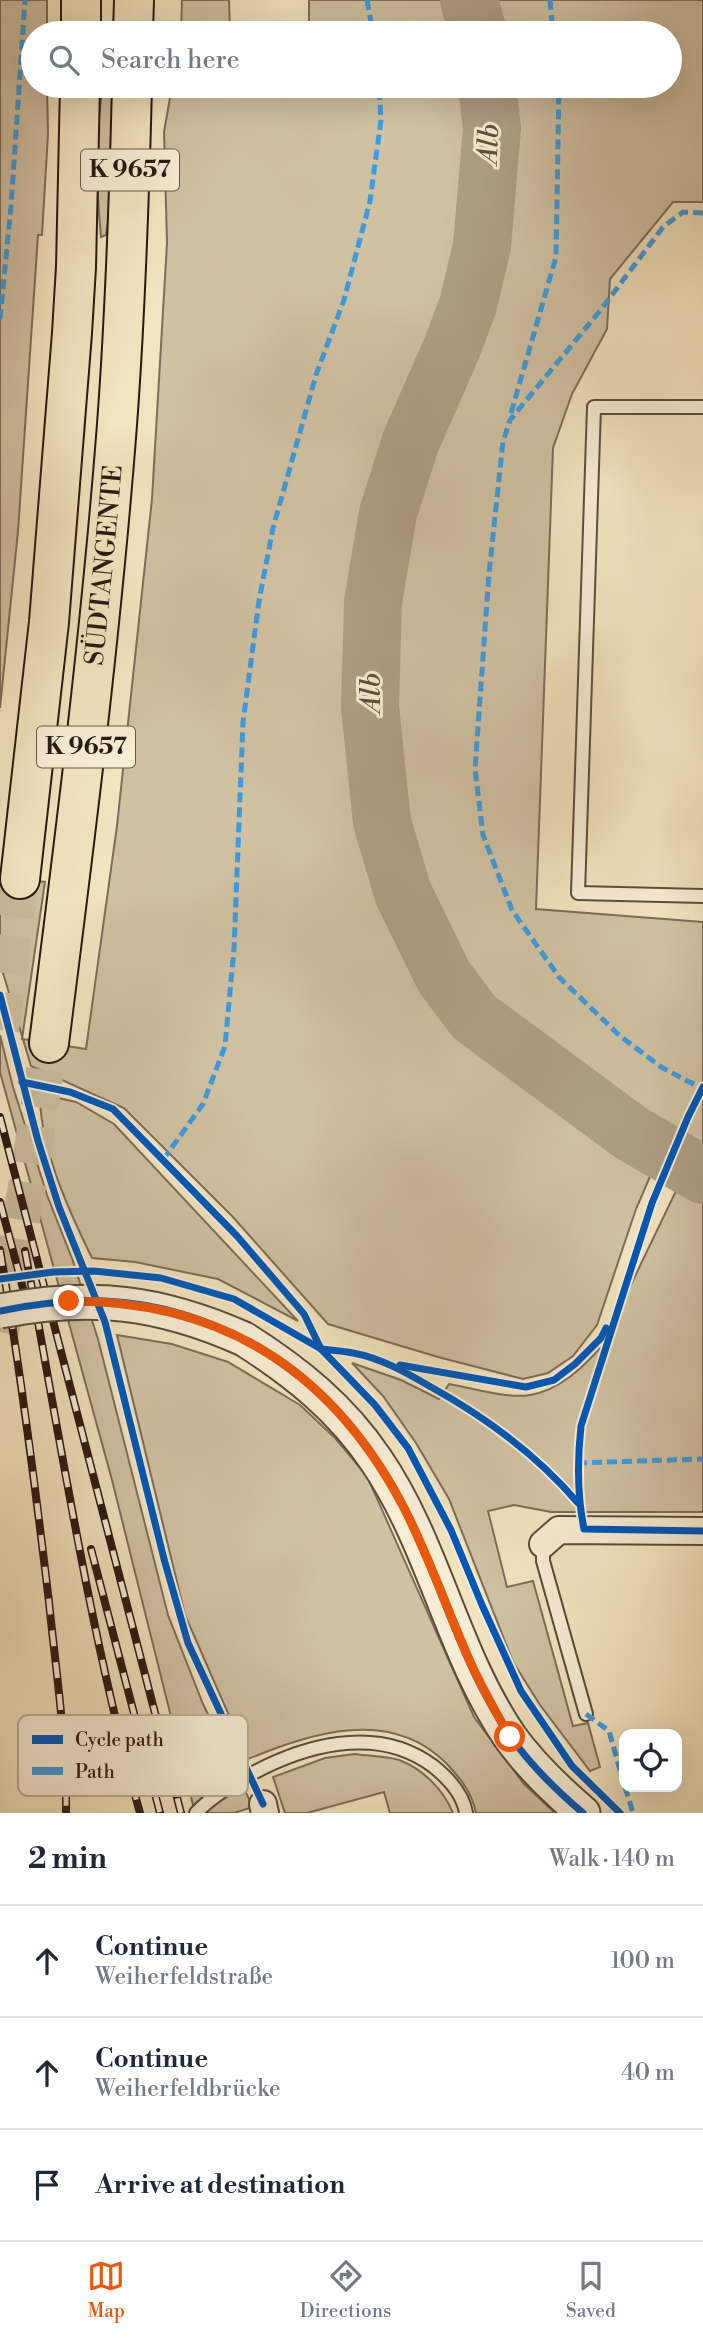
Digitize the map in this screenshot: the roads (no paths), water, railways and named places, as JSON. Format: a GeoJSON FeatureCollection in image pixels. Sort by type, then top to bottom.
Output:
{"type":"FeatureCollection","features":[{"type":"Feature","properties":{"kind":"highway"},"geometry":{"type":"LineString","coordinates":[[81,0],[81,21]]}},
{"type":"Feature","properties":{"kind":"highway"},"geometry":{"type":"LineString","coordinates":[[133,21],[134,0]]}},
{"type":"Feature","properties":{"kind":"highway","name":"SÜDTANGENTE"},"geometry":{"type":"LineString","coordinates":[[20,879],[49,622],[72,333],[80,98]]}},
{"type":"Feature","properties":{"kind":"highway","name":"SÜDTANGENTE"},"geometry":{"type":"LineString","coordinates":[[49,1043],[80,799],[115,451],[128,253],[132,98]]}},
{"type":"Feature","properties":{"kind":"street"},"geometry":{"type":"LineString","coordinates":[[0,1311],[69,1301],[106,1301],[140,1305],[190,1317],[244,1339],[285,1365],[324,1397],[377,1460],[404,1507],[469,1660],[510,1737],[545,1780],[583,1813]]}},
{"type":"Feature","properties":{"kind":"street"},"geometry":{"type":"LineString","coordinates":[[543,1544],[559,1530],[703,1531]]}},
{"type":"Feature","properties":{"kind":"lane"},"geometry":{"type":"LineString","coordinates":[[703,407],[594,407],[578,893],[703,896]]}},
{"type":"Feature","properties":{"kind":"lane"},"geometry":{"type":"LineString","coordinates":[[543,1544],[544,1561],[586,1714]]}},
{"type":"Feature","properties":{"kind":"lane"},"geometry":{"type":"LineString","coordinates":[[248,1777],[291,1755],[330,1745],[381,1744],[408,1750],[444,1775],[457,1790],[466,1813]]}},
{"type":"Feature","properties":{"kind":"lane"},"geometry":{"type":"LineString","coordinates":[[197,1813],[215,1796]]}},
{"type":"Feature","properties":{"kind":"waterway","name":"Alb"},"geometry":{"type":"LineString","coordinates":[[469,0],[475,21]]}},
{"type":"Feature","properties":{"kind":"waterway","name":"Alb"},"geometry":{"type":"LineString","coordinates":[[488,98],[492,128],[482,246],[468,305],[411,441],[388,513],[373,602],[370,707],[382,822],[403,893],[444,977],[474,1017],[631,1133],[703,1175]]}},
{"type":"Feature","properties":{"kind":"tunnel"},"geometry":{"type":"LineString","coordinates":[[0,1030],[20,879]]}},
{"type":"Feature","properties":{"kind":"tunnel"},"geometry":{"type":"LineString","coordinates":[[0,1332],[29,1176],[49,1043]]}},
{"type":"Feature","properties":{"kind":"railway"},"geometry":{"type":"LineString","coordinates":[[0,1117],[156,1715]]}},
{"type":"Feature","properties":{"kind":"railway"},"geometry":{"type":"LineString","coordinates":[[0,1202],[24,1292]]}},
{"type":"Feature","properties":{"kind":"railway"},"geometry":{"type":"LineString","coordinates":[[0,1250],[27,1426],[61,1715]]}},
{"type":"Feature","properties":{"kind":"railway"},"geometry":{"type":"LineString","coordinates":[[25,1251],[90,1604],[115,1715]]}},
{"type":"Feature","properties":{"kind":"railway"},"geometry":{"type":"LineString","coordinates":[[91,1549],[134,1715]]}},
{"type":"Feature","properties":{"kind":"railway"},"geometry":{"type":"LineString","coordinates":[[66,1796],[66,1813]]}},
{"type":"Feature","properties":{"kind":"railway"},"geometry":{"type":"LineString","coordinates":[[136,1796],[140,1813]]}},
{"type":"Feature","properties":{"kind":"railway"},"geometry":{"type":"LineString","coordinates":[[156,1796],[160,1813]]}},
{"type":"Feature","properties":{"kind":"railway"},"geometry":{"type":"LineString","coordinates":[[177,1796],[181,1813]]}}]}
